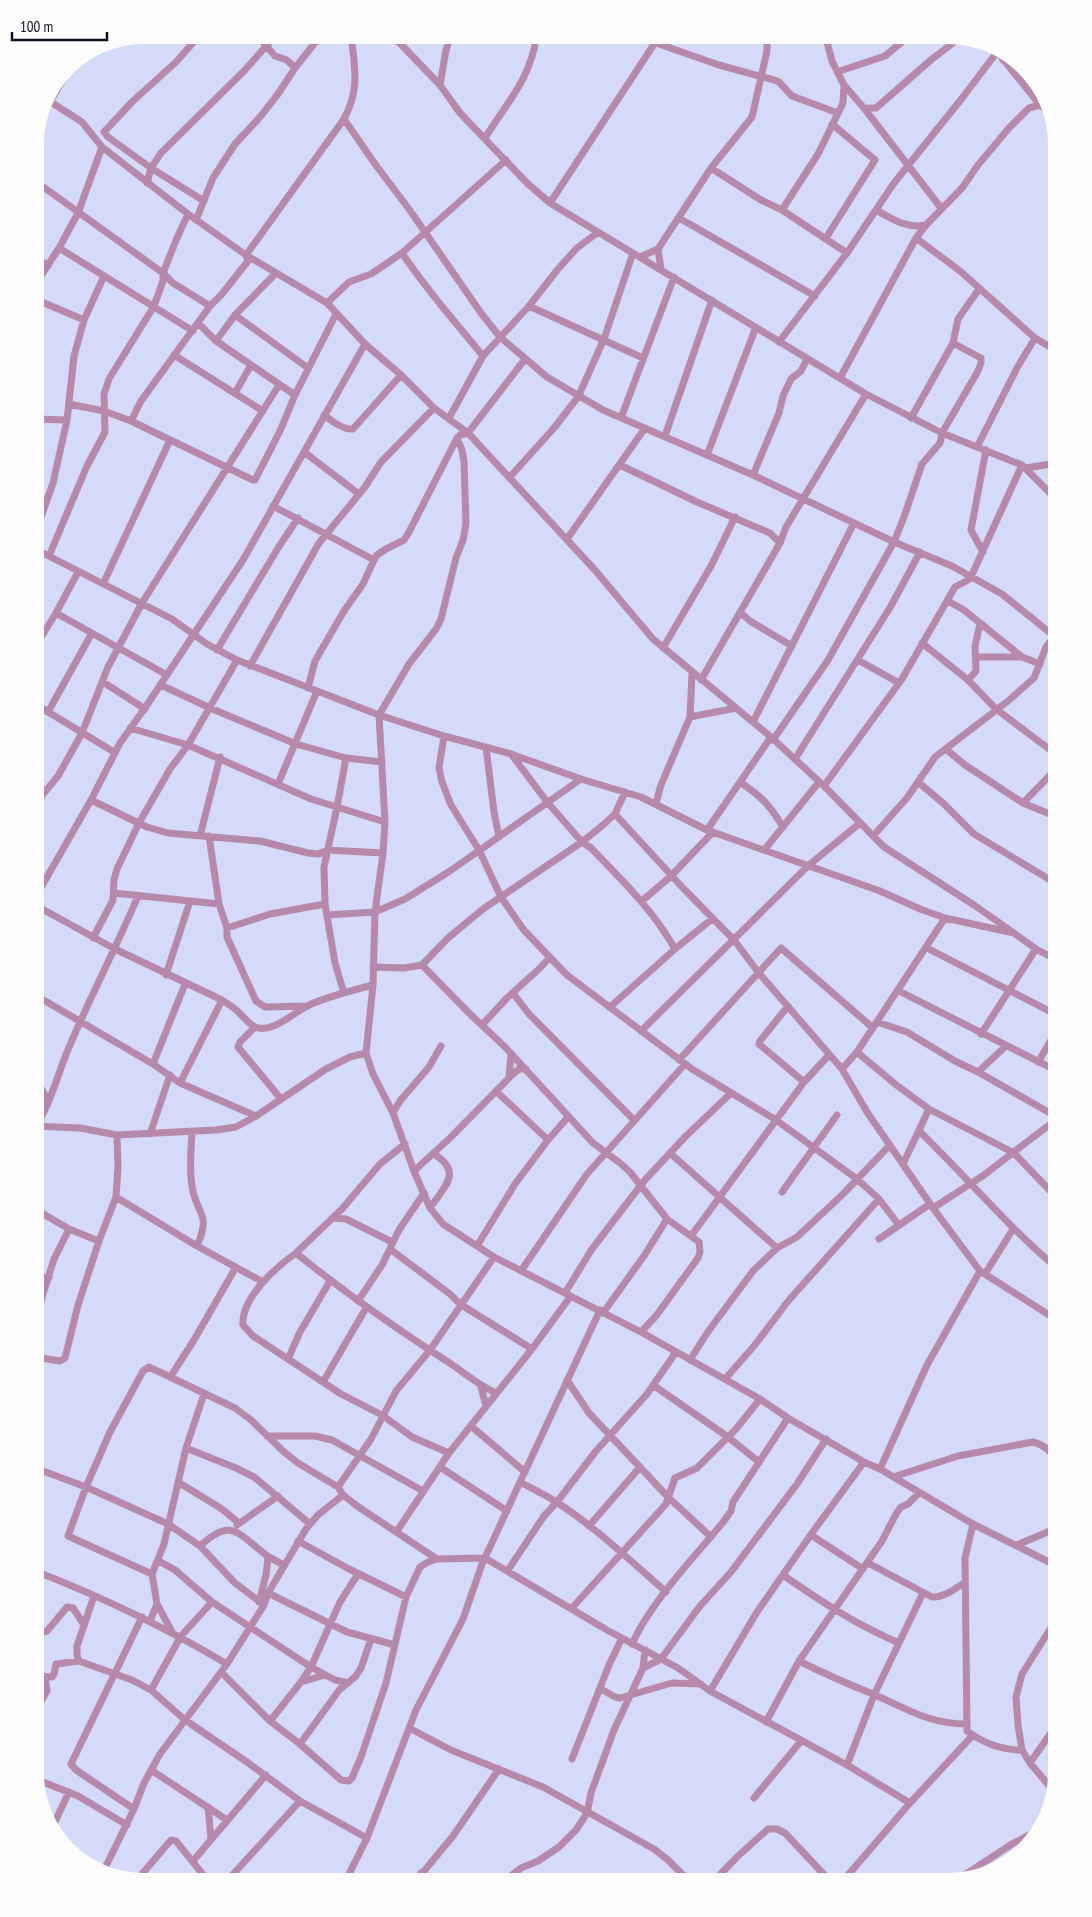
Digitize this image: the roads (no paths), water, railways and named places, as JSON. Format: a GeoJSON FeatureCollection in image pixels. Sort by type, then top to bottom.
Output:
{"type":"FeatureCollection","features":[{"type":"Feature","properties":{"kind":"street"},"geometry":{"type":"LineString","coordinates":[[192,44],[170,68],[133,101],[105,130],[104,134],[151,168],[204,201]]}},
{"type":"Feature","properties":{"kind":"street"},"geometry":{"type":"LineString","coordinates":[[196,220],[213,178],[235,144],[260,117],[314,44]]}},
{"type":"Feature","properties":{"kind":"street"},"geometry":{"type":"LineString","coordinates":[[246,254],[344,120],[355,94],[352,44]]}},
{"type":"Feature","properties":{"kind":"street"},"geometry":{"type":"LineString","coordinates":[[401,44],[440,85],[460,113],[527,183],[550,203],[866,394],[942,433],[1024,467],[1048,489]]}},
{"type":"Feature","properties":{"kind":"street"},"geometry":{"type":"LineString","coordinates":[[440,85],[448,44]]}},
{"type":"Feature","properties":{"kind":"street"},"geometry":{"type":"LineString","coordinates":[[486,138],[522,83],[535,52],[536,44]]}},
{"type":"Feature","properties":{"kind":"street"},"geometry":{"type":"LineString","coordinates":[[550,203],[656,44],[760,78],[774,80],[779,82],[792,96],[838,113]]}},
{"type":"Feature","properties":{"kind":"street"},"geometry":{"type":"LineString","coordinates":[[661,269],[658,250],[711,168],[752,117],[767,44]]}},
{"type":"Feature","properties":{"kind":"street"},"geometry":{"type":"LineString","coordinates":[[828,44],[837,72],[844,85],[942,208]]}},
{"type":"Feature","properties":{"kind":"street"},"geometry":{"type":"LineString","coordinates":[[837,72],[878,59],[900,44]]}},
{"type":"Feature","properties":{"kind":"street"},"geometry":{"type":"LineString","coordinates":[[843,103],[876,108],[952,44]]}},
{"type":"Feature","properties":{"kind":"street"},"geometry":{"type":"LineString","coordinates":[[147,183],[151,168],[161,153],[267,46],[275,56],[287,60],[295,68]]}},
{"type":"Feature","properties":{"kind":"street"},"geometry":{"type":"LineString","coordinates":[[779,342],[847,252],[894,183],[993,54]]}},
{"type":"Feature","properties":{"kind":"street"},"geometry":{"type":"LineString","coordinates":[[1007,63],[1036,97]]}},
{"type":"Feature","properties":{"kind":"street"},"geometry":{"type":"LineString","coordinates":[[782,210],[813,164],[843,103],[844,85]]}},
{"type":"Feature","properties":{"kind":"street"},"geometry":{"type":"LineString","coordinates":[[53,103],[82,122],[102,146],[196,220],[246,254],[326,303],[365,344],[402,375],[434,408],[468,433],[594,568],[642,628],[663,648],[772,738],[822,784],[873,836],[898,856],[1048,955]]}},
{"type":"Feature","properties":{"kind":"street"},"geometry":{"type":"LineString","coordinates":[[840,378],[916,238],[962,188],[978,165],[1029,108],[1041,107]]}},
{"type":"Feature","properties":{"kind":"street"},"geometry":{"type":"LineString","coordinates":[[344,120],[426,232],[481,314],[500,337],[547,377],[578,397],[622,418],[707,454],[894,542],[972,576],[1002,594],[1048,629]]}},
{"type":"Feature","properties":{"kind":"street"},"geometry":{"type":"LineString","coordinates":[[826,238],[875,160],[832,124]]}},
{"type":"Feature","properties":{"kind":"street"},"geometry":{"type":"LineString","coordinates":[[44,272],[78,213],[102,146]]}},
{"type":"Feature","properties":{"kind":"street"},"geometry":{"type":"LineString","coordinates":[[326,303],[350,282],[371,274],[402,253],[506,160]]}},
{"type":"Feature","properties":{"kind":"street"},"geometry":{"type":"LineString","coordinates":[[711,168],[761,200],[782,210],[847,252]]}},
{"type":"Feature","properties":{"kind":"street"},"geometry":{"type":"LineString","coordinates":[[44,188],[163,273],[173,283],[210,306]]}},
{"type":"Feature","properties":{"kind":"street"},"geometry":{"type":"LineString","coordinates":[[876,210],[893,220],[909,226],[926,225]]}},
{"type":"Feature","properties":{"kind":"street"},"geometry":{"type":"LineString","coordinates":[[188,214],[176,238],[163,273],[163,282],[154,306],[109,379],[104,394],[105,432],[87,466],[46,555],[172,619],[218,650],[250,666],[379,715],[444,736],[486,746],[581,780],[626,792],[656,803],[710,831],[880,891],[945,918],[1014,933]]}},
{"type":"Feature","properties":{"kind":"street"},"geometry":{"type":"LineString","coordinates":[[679,218],[815,296]]}},
{"type":"Feature","properties":{"kind":"street"},"geometry":{"type":"LineString","coordinates":[[449,418],[483,356],[529,306],[577,248],[597,233]]}},
{"type":"Feature","properties":{"kind":"street"},"geometry":{"type":"LineString","coordinates":[[916,238],[960,271],[1035,338],[1048,346]]}},
{"type":"Feature","properties":{"kind":"street"},"geometry":{"type":"LineString","coordinates":[[59,248],[193,331]]}},
{"type":"Feature","properties":{"kind":"street"},"geometry":{"type":"LineString","coordinates":[[636,255],[658,250]]}},
{"type":"Feature","properties":{"kind":"street"},"geometry":{"type":"LineString","coordinates":[[402,253],[446,313],[483,356]]}},
{"type":"Feature","properties":{"kind":"street"},"geometry":{"type":"LineString","coordinates":[[131,421],[141,401],[174,355],[210,306],[248,261],[246,254]]}},
{"type":"Feature","properties":{"kind":"street"},"geometry":{"type":"LineString","coordinates":[[509,478],[554,428],[578,397],[604,339],[636,255]]}},
{"type":"Feature","properties":{"kind":"street"},"geometry":{"type":"LineString","coordinates":[[44,263],[48,266]]}},
{"type":"Feature","properties":{"kind":"street"},"geometry":{"type":"LineString","coordinates":[[216,341],[235,315],[276,273]]}},
{"type":"Feature","properties":{"kind":"street"},"geometry":{"type":"LineString","coordinates":[[44,509],[53,484],[68,420],[74,356],[84,320],[104,276]]}},
{"type":"Feature","properties":{"kind":"street"},"geometry":{"type":"LineString","coordinates":[[622,418],[674,277]]}},
{"type":"Feature","properties":{"kind":"street"},"geometry":{"type":"LineString","coordinates":[[911,418],[953,343],[958,320],[979,289]]}},
{"type":"Feature","properties":{"kind":"street"},"geometry":{"type":"LineString","coordinates":[[665,436],[712,300]]}},
{"type":"Feature","properties":{"kind":"street"},"geometry":{"type":"LineString","coordinates":[[44,303],[84,320]]}},
{"type":"Feature","properties":{"kind":"street"},"geometry":{"type":"LineString","coordinates":[[529,306],[643,358]]}},
{"type":"Feature","properties":{"kind":"street"},"geometry":{"type":"LineString","coordinates":[[69,404],[104,411],[131,421],[253,480],[257,478],[295,394],[336,314]]}},
{"type":"Feature","properties":{"kind":"street"},"geometry":{"type":"LineString","coordinates":[[235,315],[308,368]]}},
{"type":"Feature","properties":{"kind":"street"},"geometry":{"type":"LineString","coordinates":[[198,323],[216,341],[295,394]]}},
{"type":"Feature","properties":{"kind":"street"},"geometry":{"type":"LineString","coordinates":[[707,454],[756,327]]}},
{"type":"Feature","properties":{"kind":"street"},"geometry":{"type":"LineString","coordinates":[[977,447],[1017,368],[1035,338]]}},
{"type":"Feature","properties":{"kind":"street"},"geometry":{"type":"LineString","coordinates":[[642,901],[672,876],[710,831],[740,782],[828,660],[894,542],[922,464],[940,443],[942,433],[982,361],[981,358],[953,343]]}},
{"type":"Feature","properties":{"kind":"street"},"geometry":{"type":"LineString","coordinates":[[45,880],[91,800],[114,752],[161,685],[193,634],[223,593],[365,344]]}},
{"type":"Feature","properties":{"kind":"street"},"geometry":{"type":"LineString","coordinates":[[174,355],[263,411]]}},
{"type":"Feature","properties":{"kind":"street"},"geometry":{"type":"LineString","coordinates":[[308,688],[315,661],[344,611],[364,584],[374,560],[386,549],[404,540],[457,438],[468,433],[525,359]]}},
{"type":"Feature","properties":{"kind":"street"},"geometry":{"type":"LineString","coordinates":[[753,475],[779,413],[782,396],[791,379],[800,371],[807,359]]}},
{"type":"Feature","properties":{"kind":"street"},"geometry":{"type":"LineString","coordinates":[[235,393],[251,365]]}},
{"type":"Feature","properties":{"kind":"street"},"geometry":{"type":"LineString","coordinates":[[324,415],[348,430],[353,429],[402,375]]}},
{"type":"Feature","properties":{"kind":"street"},"geometry":{"type":"LineString","coordinates":[[44,793],[58,776],[82,733],[117,647],[142,603],[279,385]]}},
{"type":"Feature","properties":{"kind":"street"},"geometry":{"type":"LineString","coordinates":[[701,680],[780,542],[786,527],[866,394]]}},
{"type":"Feature","properties":{"kind":"street"},"geometry":{"type":"LineString","coordinates":[[250,666],[309,559],[326,534],[359,494],[381,462],[434,408]]}},
{"type":"Feature","properties":{"kind":"street"},"geometry":{"type":"LineString","coordinates":[[44,419],[68,420]]}},
{"type":"Feature","properties":{"kind":"street"},"geometry":{"type":"LineString","coordinates":[[567,539],[645,428]]}},
{"type":"Feature","properties":{"kind":"street"},"geometry":{"type":"LineString","coordinates":[[457,438],[464,461],[466,524],[442,619],[409,664],[379,715],[385,822],[375,912],[373,985],[366,1053],[373,1074],[393,1113],[430,1208],[443,1224],[494,1257],[641,1332],[760,1399],[788,1418],[973,1524],[1048,1561]]}},
{"type":"Feature","properties":{"kind":"street"},"geometry":{"type":"LineString","coordinates":[[103,584],[170,440]]}},
{"type":"Feature","properties":{"kind":"street"},"geometry":{"type":"LineString","coordinates":[[983,552],[971,530],[986,450]]}},
{"type":"Feature","properties":{"kind":"street"},"geometry":{"type":"LineString","coordinates":[[304,452],[359,494]]}},
{"type":"Feature","properties":{"kind":"street"},"geometry":{"type":"LineString","coordinates":[[1024,467],[1048,464]]}},
{"type":"Feature","properties":{"kind":"street"},"geometry":{"type":"LineString","coordinates":[[620,465],[697,502],[770,533],[780,542]]}},
{"type":"Feature","properties":{"kind":"street"},"geometry":{"type":"LineString","coordinates":[[764,849],[822,784],[899,683],[955,587],[970,579],[1024,467]]}},
{"type":"Feature","properties":{"kind":"street"},"geometry":{"type":"LineString","coordinates":[[273,506],[374,560]]}},
{"type":"Feature","properties":{"kind":"street"},"geometry":{"type":"LineString","coordinates":[[663,648],[711,566],[735,517]]}},
{"type":"Feature","properties":{"kind":"street"},"geometry":{"type":"LineString","coordinates":[[218,650],[278,548],[298,518]]}},
{"type":"Feature","properties":{"kind":"street"},"geometry":{"type":"LineString","coordinates":[[753,722],[854,523]]}},
{"type":"Feature","properties":{"kind":"street"},"geometry":{"type":"LineString","coordinates":[[770,533],[786,527]]}},
{"type":"Feature","properties":{"kind":"street"},"geometry":{"type":"LineString","coordinates":[[795,759],[891,606],[920,552]]}},
{"type":"Feature","properties":{"kind":"street"},"geometry":{"type":"LineString","coordinates":[[44,632],[78,572]]}},
{"type":"Feature","properties":{"kind":"street"},"geometry":{"type":"LineString","coordinates":[[948,601],[964,610],[1022,657],[1040,664]]}},
{"type":"Feature","properties":{"kind":"street"},"geometry":{"type":"LineString","coordinates":[[740,612],[750,621],[792,646]]}},
{"type":"Feature","properties":{"kind":"street"},"geometry":{"type":"LineString","coordinates":[[56,613],[167,675]]}},
{"type":"Feature","properties":{"kind":"street"},"geometry":{"type":"LineString","coordinates":[[968,680],[976,671],[975,646],[980,624]]}},
{"type":"Feature","properties":{"kind":"street"},"geometry":{"type":"LineString","coordinates":[[48,712],[92,633]]}},
{"type":"Feature","properties":{"kind":"street"},"geometry":{"type":"LineString","coordinates":[[922,643],[968,680],[996,709],[1048,748]]}},
{"type":"Feature","properties":{"kind":"street"},"geometry":{"type":"LineString","coordinates":[[873,836],[907,798],[935,757],[1034,678],[1048,643]]}},
{"type":"Feature","properties":{"kind":"street"},"geometry":{"type":"LineString","coordinates":[[976,657],[1022,657]]}},
{"type":"Feature","properties":{"kind":"street"},"geometry":{"type":"LineString","coordinates":[[93,938],[108,910],[114,893],[114,880],[117,869],[138,823],[170,769],[188,745],[237,660]]}},
{"type":"Feature","properties":{"kind":"street"},"geometry":{"type":"LineString","coordinates":[[858,660],[899,683]]}},
{"type":"Feature","properties":{"kind":"street"},"geometry":{"type":"LineString","coordinates":[[656,803],[661,785],[690,717],[692,673]]}},
{"type":"Feature","properties":{"kind":"street"},"geometry":{"type":"LineString","coordinates":[[103,682],[145,708]]}},
{"type":"Feature","properties":{"kind":"street"},"geometry":{"type":"LineString","coordinates":[[161,685],[296,744],[346,758],[382,762]]}},
{"type":"Feature","properties":{"kind":"street"},"geometry":{"type":"LineString","coordinates":[[278,784],[317,691]]}},
{"type":"Feature","properties":{"kind":"street"},"geometry":{"type":"LineString","coordinates":[[690,717],[736,708]]}},
{"type":"Feature","properties":{"kind":"street"},"geometry":{"type":"LineString","coordinates":[[44,710],[114,752]]}},
{"type":"Feature","properties":{"kind":"street"},"geometry":{"type":"LineString","coordinates":[[130,728],[188,745],[311,799],[385,822]]}},
{"type":"Feature","properties":{"kind":"street"},"geometry":{"type":"LineString","coordinates":[[444,736],[439,768],[451,805],[479,850],[501,897],[523,928],[567,975],[682,1062],[730,1094],[776,1120],[856,1179],[879,1199],[898,1224]]}},
{"type":"Feature","properties":{"kind":"street"},"geometry":{"type":"LineString","coordinates":[[486,746],[492,804],[499,836]]}},
{"type":"Feature","properties":{"kind":"street"},"geometry":{"type":"LineString","coordinates":[[946,749],[965,765],[1023,803],[1048,813]]}},
{"type":"Feature","properties":{"kind":"street"},"geometry":{"type":"LineString","coordinates":[[511,754],[548,803],[582,842],[591,848],[642,901],[656,918],[675,949]]}},
{"type":"Feature","properties":{"kind":"street"},"geometry":{"type":"LineString","coordinates":[[200,836],[220,758]]}},
{"type":"Feature","properties":{"kind":"street"},"geometry":{"type":"LineString","coordinates":[[344,992],[335,963],[325,904],[324,867],[346,758]]}},
{"type":"Feature","properties":{"kind":"street"},"geometry":{"type":"LineString","coordinates":[[1023,803],[1048,777]]}},
{"type":"Feature","properties":{"kind":"street"},"geometry":{"type":"LineString","coordinates":[[327,915],[375,912],[422,889],[581,780]]}},
{"type":"Feature","properties":{"kind":"street"},"geometry":{"type":"LineString","coordinates":[[740,782],[769,804],[783,827]]}},
{"type":"Feature","properties":{"kind":"street"},"geometry":{"type":"LineString","coordinates":[[918,782],[943,803],[974,834],[1048,879]]}},
{"type":"Feature","properties":{"kind":"street"},"geometry":{"type":"LineString","coordinates":[[374,967],[404,968],[422,965],[471,918],[582,842],[615,814],[626,792]]}},
{"type":"Feature","properties":{"kind":"street"},"geometry":{"type":"LineString","coordinates":[[91,800],[147,827],[168,833],[260,842],[308,853],[319,854],[327,850],[383,853]]}},
{"type":"Feature","properties":{"kind":"street"},"geometry":{"type":"LineString","coordinates":[[615,814],[712,919],[734,940],[758,972],[842,1069],[867,1112],[931,1206],[983,1273],[1048,1314]]}},
{"type":"Feature","properties":{"kind":"street"},"geometry":{"type":"LineString","coordinates":[[641,1031],[809,866],[860,823]]}},
{"type":"Feature","properties":{"kind":"street"},"geometry":{"type":"LineString","coordinates":[[210,836],[219,904],[227,928],[228,938],[257,1004],[265,1007],[308,1006]]}},
{"type":"Feature","properties":{"kind":"street"},"geometry":{"type":"LineString","coordinates":[[114,893],[219,904]]}},
{"type":"Feature","properties":{"kind":"street"},"geometry":{"type":"LineString","coordinates":[[44,1112],[67,1052],[138,896]]}},
{"type":"Feature","properties":{"kind":"street"},"geometry":{"type":"LineString","coordinates":[[166,975],[190,901]]}},
{"type":"Feature","properties":{"kind":"street"},"geometry":{"type":"LineString","coordinates":[[227,928],[270,914],[325,904]]}},
{"type":"Feature","properties":{"kind":"street"},"geometry":{"type":"LineString","coordinates":[[44,910],[93,938],[166,975],[222,1000],[255,1026],[267,1028],[284,1021],[308,1006],[344,992],[373,985]]}},
{"type":"Feature","properties":{"kind":"street"},"geometry":{"type":"LineString","coordinates":[[842,1069],[857,1052],[899,991],[945,918]]}},
{"type":"Feature","properties":{"kind":"street"},"geometry":{"type":"LineString","coordinates":[[610,1007],[712,919]]}},
{"type":"Feature","properties":{"kind":"street"},"geometry":{"type":"LineString","coordinates":[[521,1270],[581,1181],[780,948],[783,948],[816,980],[875,1025],[907,1032],[1048,1113]]}},
{"type":"Feature","properties":{"kind":"street"},"geometry":{"type":"LineString","coordinates":[[927,948],[1048,1010]]}},
{"type":"Feature","properties":{"kind":"street"},"geometry":{"type":"LineString","coordinates":[[981,1034],[1036,949]]}},
{"type":"Feature","properties":{"kind":"street"},"geometry":{"type":"LineString","coordinates":[[482,1025],[550,957]]}},
{"type":"Feature","properties":{"kind":"street"},"geometry":{"type":"LineString","coordinates":[[422,965],[505,1047],[593,1143],[620,1162],[667,1219],[699,1242],[700,1252],[698,1258],[656,1316],[641,1332]]}},
{"type":"Feature","properties":{"kind":"street"},"geometry":{"type":"LineString","coordinates":[[153,1064],[185,984]]}},
{"type":"Feature","properties":{"kind":"street"},"geometry":{"type":"LineString","coordinates":[[899,991],[1048,1067]]}},
{"type":"Feature","properties":{"kind":"street"},"geometry":{"type":"LineString","coordinates":[[513,993],[530,1014],[634,1120]]}},
{"type":"Feature","properties":{"kind":"street"},"geometry":{"type":"LineString","coordinates":[[180,1083],[222,1000]]}},
{"type":"Feature","properties":{"kind":"street"},"geometry":{"type":"LineString","coordinates":[[44,1002],[82,1020],[180,1083],[256,1116]]}},
{"type":"Feature","properties":{"kind":"street"},"geometry":{"type":"LineString","coordinates":[[788,1006],[760,1041],[760,1044],[804,1082]]}},
{"type":"Feature","properties":{"kind":"street"},"geometry":{"type":"LineString","coordinates":[[255,1026],[238,1044],[238,1047],[281,1099]]}},
{"type":"Feature","properties":{"kind":"street"},"geometry":{"type":"LineString","coordinates":[[1038,1062],[1048,1045]]}},
{"type":"Feature","properties":{"kind":"street"},"geometry":{"type":"LineString","coordinates":[[393,1113],[400,1101],[429,1067],[441,1046]]}},
{"type":"Feature","properties":{"kind":"street"},"geometry":{"type":"LineString","coordinates":[[978,1072],[1006,1046]]}},
{"type":"Feature","properties":{"kind":"street"},"geometry":{"type":"LineString","coordinates":[[857,1052],[928,1109],[1014,1153],[1048,1189]]}},
{"type":"Feature","properties":{"kind":"street"},"geometry":{"type":"LineString","coordinates":[[44,1127],[80,1128],[118,1135],[192,1132],[236,1126],[256,1116],[326,1069],[350,1057],[366,1053]]}},
{"type":"Feature","properties":{"kind":"street"},"geometry":{"type":"LineString","coordinates":[[509,1078],[511,1055]]}},
{"type":"Feature","properties":{"kind":"street"},"geometry":{"type":"LineString","coordinates":[[691,1236],[804,1082],[828,1055]]}},
{"type":"Feature","properties":{"kind":"street"},"geometry":{"type":"LineString","coordinates":[[414,1171],[434,1154],[509,1078],[519,1070],[526,1069]]}},
{"type":"Feature","properties":{"kind":"street"},"geometry":{"type":"LineString","coordinates":[[150,1134],[170,1075]]}},
{"type":"Feature","properties":{"kind":"street"},"geometry":{"type":"LineString","coordinates":[[496,1091],[548,1140]]}},
{"type":"Feature","properties":{"kind":"street"},"geometry":{"type":"LineString","coordinates":[[44,1094],[48,1102]]}},
{"type":"Feature","properties":{"kind":"street"},"geometry":{"type":"LineString","coordinates":[[396,1532],[449,1453],[532,1349],[568,1295],[592,1249],[641,1186],[670,1153],[730,1094]]}},
{"type":"Feature","properties":{"kind":"street"},"geometry":{"type":"LineString","coordinates":[[903,1164],[928,1109]]}},
{"type":"Feature","properties":{"kind":"street"},"geometry":{"type":"LineString","coordinates":[[782,1192],[837,1115]]}},
{"type":"Feature","properties":{"kind":"street"},"geometry":{"type":"LineString","coordinates":[[44,1116],[51,1127]]}},
{"type":"Feature","properties":{"kind":"street"},"geometry":{"type":"LineString","coordinates":[[477,1246],[510,1191],[548,1140],[568,1117]]}},
{"type":"Feature","properties":{"kind":"street"},"geometry":{"type":"LineString","coordinates":[[879,1239],[898,1224],[972,1183],[1048,1125]]}},
{"type":"Feature","properties":{"kind":"street"},"geometry":{"type":"LineString","coordinates":[[919,1131],[972,1183],[1013,1229],[1048,1260]]}},
{"type":"Feature","properties":{"kind":"street"},"geometry":{"type":"LineString","coordinates":[[192,1132],[191,1182],[193,1194],[203,1216],[204,1224],[197,1246]]}},
{"type":"Feature","properties":{"kind":"street"},"geometry":{"type":"LineString","coordinates":[[44,1358],[60,1361],[65,1358],[78,1305],[116,1197],[118,1135]]}},
{"type":"Feature","properties":{"kind":"street"},"geometry":{"type":"LineString","coordinates":[[405,1144],[391,1154],[342,1209],[264,1282],[242,1317],[243,1325],[253,1336],[323,1382],[382,1415],[412,1437],[449,1453]]}},
{"type":"Feature","properties":{"kind":"street"},"geometry":{"type":"LineString","coordinates":[[690,1360],[707,1332],[754,1271],[777,1248],[797,1237],[841,1196],[890,1145]]}},
{"type":"Feature","properties":{"kind":"street"},"geometry":{"type":"LineString","coordinates":[[670,1153],[777,1248]]}},
{"type":"Feature","properties":{"kind":"street"},"geometry":{"type":"LineString","coordinates":[[430,1208],[450,1176],[450,1168],[445,1161],[434,1154]]}},
{"type":"Feature","properties":{"kind":"street"},"geometry":{"type":"LineString","coordinates":[[358,1302],[424,1193]]}},
{"type":"Feature","properties":{"kind":"street"},"geometry":{"type":"LineString","coordinates":[[116,1197],[197,1246],[264,1282]]}},
{"type":"Feature","properties":{"kind":"street"},"geometry":{"type":"LineString","coordinates":[[725,1379],[754,1346],[789,1300],[879,1199]]}},
{"type":"Feature","properties":{"kind":"street"},"geometry":{"type":"LineString","coordinates":[[342,1209],[346,1219]]}},
{"type":"Feature","properties":{"kind":"street"},"geometry":{"type":"LineString","coordinates":[[44,1214],[70,1229],[99,1241]]}},
{"type":"Feature","properties":{"kind":"street"},"geometry":{"type":"LineString","coordinates":[[333,1218],[346,1219],[391,1246],[460,1304],[532,1349]]}},
{"type":"Feature","properties":{"kind":"street"},"geometry":{"type":"LineString","coordinates":[[350,1873],[367,1838],[416,1710],[463,1619],[485,1558],[566,1380],[602,1311],[644,1256],[667,1219]]}},
{"type":"Feature","properties":{"kind":"street"},"geometry":{"type":"LineString","coordinates":[[44,1293],[54,1259],[70,1229]]}},
{"type":"Feature","properties":{"kind":"street"},"geometry":{"type":"LineString","coordinates":[[880,1469],[946,1328],[1013,1229]]}},
{"type":"Feature","properties":{"kind":"street"},"geometry":{"type":"LineString","coordinates":[[296,1253],[366,1308],[458,1368],[481,1387],[496,1393]]}},
{"type":"Feature","properties":{"kind":"street"},"geometry":{"type":"LineString","coordinates":[[338,1488],[360,1456],[400,1385],[430,1350],[494,1257]]}},
{"type":"Feature","properties":{"kind":"street"},"geometry":{"type":"LineString","coordinates":[[171,1376],[236,1267]]}},
{"type":"Feature","properties":{"kind":"street"},"geometry":{"type":"LineString","coordinates":[[44,1278],[49,1277]]}},
{"type":"Feature","properties":{"kind":"street"},"geometry":{"type":"LineString","coordinates":[[288,1359],[300,1332],[330,1281]]}},
{"type":"Feature","properties":{"kind":"street"},"geometry":{"type":"LineString","coordinates":[[323,1382],[366,1308]]}},
{"type":"Feature","properties":{"kind":"street"},"geometry":{"type":"LineString","coordinates":[[508,1570],[544,1516],[610,1435],[640,1403],[676,1352]]}},
{"type":"Feature","properties":{"kind":"street"},"geometry":{"type":"LineString","coordinates":[[152,1574],[68,1536],[86,1487],[110,1432],[143,1371],[149,1367],[235,1408],[298,1463],[338,1488],[343,1495],[437,1559]]}},
{"type":"Feature","properties":{"kind":"street"},"geometry":{"type":"LineString","coordinates":[[566,1380],[589,1413],[668,1497],[711,1537]]}},
{"type":"Feature","properties":{"kind":"street"},"geometry":{"type":"LineString","coordinates":[[654,1385],[728,1437],[759,1462]]}},
{"type":"Feature","properties":{"kind":"street"},"geometry":{"type":"LineString","coordinates":[[481,1387],[486,1406]]}},
{"type":"Feature","properties":{"kind":"street"},"geometry":{"type":"LineString","coordinates":[[172,1632],[157,1604],[152,1574],[159,1561],[186,1448],[204,1394]]}},
{"type":"Feature","properties":{"kind":"street"},"geometry":{"type":"LineString","coordinates":[[571,1609],[666,1504],[675,1478],[698,1468],[728,1437],[760,1399]]}},
{"type":"Feature","properties":{"kind":"street"},"geometry":{"type":"LineString","coordinates":[[632,1644],[638,1632],[666,1592],[730,1511],[733,1502],[788,1418]]}},
{"type":"Feature","properties":{"kind":"street"},"geometry":{"type":"LineString","coordinates":[[471,1426],[525,1472]]}},
{"type":"Feature","properties":{"kind":"street"},"geometry":{"type":"LineString","coordinates":[[268,1436],[315,1436],[332,1440],[423,1491]]}},
{"type":"Feature","properties":{"kind":"street"},"geometry":{"type":"LineString","coordinates":[[643,1668],[660,1659],[700,1606],[731,1572],[798,1484],[826,1439]]}},
{"type":"Feature","properties":{"kind":"street"},"geometry":{"type":"LineString","coordinates":[[893,1477],[958,1456],[1033,1442],[1044,1445],[1048,1450]]}},
{"type":"Feature","properties":{"kind":"street"},"geometry":{"type":"LineString","coordinates":[[186,1448],[248,1474],[278,1496],[310,1524]]}},
{"type":"Feature","properties":{"kind":"street"},"geometry":{"type":"LineString","coordinates":[[710,1691],[757,1612],[810,1534],[864,1462]]}},
{"type":"Feature","properties":{"kind":"street"},"geometry":{"type":"LineString","coordinates":[[440,1467],[507,1511]]}},
{"type":"Feature","properties":{"kind":"street"},"geometry":{"type":"LineString","coordinates":[[589,1526],[640,1467]]}},
{"type":"Feature","properties":{"kind":"street"},"geometry":{"type":"LineString","coordinates":[[44,1471],[86,1487],[168,1524],[200,1546],[235,1583],[261,1603]]}},
{"type":"Feature","properties":{"kind":"street"},"geometry":{"type":"LineString","coordinates":[[178,1482],[222,1509],[239,1523]]}},
{"type":"Feature","properties":{"kind":"street"},"geometry":{"type":"LineString","coordinates":[[520,1482],[557,1502],[589,1526],[666,1592]]}},
{"type":"Feature","properties":{"kind":"street"},"geometry":{"type":"LineString","coordinates":[[766,1722],[799,1661],[882,1541],[896,1514],[901,1507],[908,1504],[919,1493]]}},
{"type":"Feature","properties":{"kind":"street"},"geometry":{"type":"LineString","coordinates":[[106,1866],[151,1770],[185,1720],[227,1664],[251,1626],[261,1603],[298,1541],[318,1515],[343,1495]]}},
{"type":"Feature","properties":{"kind":"street"},"geometry":{"type":"LineString","coordinates":[[233,1530],[239,1523],[278,1496]]}},
{"type":"Feature","properties":{"kind":"street"},"geometry":{"type":"LineString","coordinates":[[973,1524],[964,1558],[967,1731],[996,1747],[1022,1750]]}},
{"type":"Feature","properties":{"kind":"street"},"geometry":{"type":"LineString","coordinates":[[200,1546],[210,1536],[222,1531],[233,1530],[244,1536],[268,1557],[284,1565]]}},
{"type":"Feature","properties":{"kind":"street"},"geometry":{"type":"LineString","coordinates":[[1017,1545],[1048,1532]]}},
{"type":"Feature","properties":{"kind":"street"},"geometry":{"type":"LineString","coordinates":[[810,1534],[865,1566],[938,1598],[964,1583]]}},
{"type":"Feature","properties":{"kind":"street"},"geometry":{"type":"LineString","coordinates":[[298,1541],[358,1574],[406,1597]]}},
{"type":"Feature","properties":{"kind":"street"},"geometry":{"type":"LineString","coordinates":[[261,1603],[268,1557]]}},
{"type":"Feature","properties":{"kind":"street"},"geometry":{"type":"LineString","coordinates":[[221,1672],[270,1721],[341,1780],[349,1782],[361,1757],[383,1691],[406,1597],[420,1567],[437,1559],[485,1558],[632,1644],[678,1668],[710,1691],[847,1765],[910,1803]]}},
{"type":"Feature","properties":{"kind":"street"},"geometry":{"type":"LineString","coordinates":[[159,1561],[174,1570],[212,1602],[311,1667],[335,1680],[348,1683]]}},
{"type":"Feature","properties":{"kind":"street"},"geometry":{"type":"LineString","coordinates":[[270,1721],[311,1667],[340,1602],[358,1574]]}},
{"type":"Feature","properties":{"kind":"street"},"geometry":{"type":"LineString","coordinates":[[783,1574],[835,1611],[873,1632],[899,1643]]}},
{"type":"Feature","properties":{"kind":"street"},"geometry":{"type":"LineString","coordinates":[[44,1575],[181,1636],[227,1664]]}},
{"type":"Feature","properties":{"kind":"street"},"geometry":{"type":"LineString","coordinates":[[268,1593],[347,1632],[395,1645]]}},
{"type":"Feature","properties":{"kind":"street"},"geometry":{"type":"LineString","coordinates":[[847,1765],[874,1695],[923,1593]]}},
{"type":"Feature","properties":{"kind":"street"},"geometry":{"type":"LineString","coordinates":[[79,1661],[77,1646],[94,1596]]}},
{"type":"Feature","properties":{"kind":"street"},"geometry":{"type":"LineString","coordinates":[[150,1690],[181,1636],[212,1602]]}},
{"type":"Feature","properties":{"kind":"street"},"geometry":{"type":"LineString","coordinates":[[150,1621],[157,1604]]}},
{"type":"Feature","properties":{"kind":"street"},"geometry":{"type":"LineString","coordinates":[[44,1632],[47,1631],[67,1607],[70,1606],[84,1625]]}},
{"type":"Feature","properties":{"kind":"street"},"geometry":{"type":"LineString","coordinates":[[134,1809],[76,1770],[71,1764],[94,1719],[113,1673],[142,1617]]}},
{"type":"Feature","properties":{"kind":"street"},"geometry":{"type":"LineString","coordinates":[[1047,1783],[1022,1750],[1016,1697],[1022,1674],[1048,1632]]}},
{"type":"Feature","properties":{"kind":"street"},"geometry":{"type":"LineString","coordinates":[[572,1759],[622,1638]]}},
{"type":"Feature","properties":{"kind":"street"},"geometry":{"type":"LineString","coordinates":[[300,1744],[340,1689],[355,1677],[361,1668],[371,1639]]}},
{"type":"Feature","properties":{"kind":"street"},"geometry":{"type":"LineString","coordinates":[[515,1873],[559,1847],[576,1830],[587,1813],[591,1792],[602,1760],[643,1668],[645,1650]]}},
{"type":"Feature","properties":{"kind":"street"},"geometry":{"type":"LineString","coordinates":[[44,1697],[48,1691],[45,1677],[53,1676],[56,1664],[79,1661],[113,1673],[150,1690],[185,1720],[266,1775],[300,1801],[367,1838]]}},
{"type":"Feature","properties":{"kind":"street"},"geometry":{"type":"LineString","coordinates":[[799,1661],[924,1718],[948,1724],[967,1724]]}},
{"type":"Feature","properties":{"kind":"street"},"geometry":{"type":"LineString","coordinates":[[301,1682],[325,1675]]}},
{"type":"Feature","properties":{"kind":"street"},"geometry":{"type":"LineString","coordinates":[[335,1680],[340,1689]]}},
{"type":"Feature","properties":{"kind":"street"},"geometry":{"type":"LineString","coordinates":[[601,1689],[615,1698],[672,1684],[701,1684]]}},
{"type":"Feature","properties":{"kind":"street"},"geometry":{"type":"LineString","coordinates":[[409,1728],[452,1750],[543,1787],[654,1849],[681,1873]]}},
{"type":"Feature","properties":{"kind":"street"},"geometry":{"type":"LineString","coordinates":[[850,1873],[910,1803],[973,1735]]}},
{"type":"Feature","properties":{"kind":"street"},"geometry":{"type":"LineString","coordinates":[[1030,1763],[1048,1737]]}},
{"type":"Feature","properties":{"kind":"street"},"geometry":{"type":"LineString","coordinates":[[754,1798],[801,1741]]}},
{"type":"Feature","properties":{"kind":"street"},"geometry":{"type":"LineString","coordinates":[[421,1873],[453,1836],[498,1769]]}},
{"type":"Feature","properties":{"kind":"street"},"geometry":{"type":"LineString","coordinates":[[151,1770],[227,1820]]}},
{"type":"Feature","properties":{"kind":"street"},"geometry":{"type":"LineString","coordinates":[[193,1861],[266,1775]]}},
{"type":"Feature","properties":{"kind":"street"},"geometry":{"type":"LineString","coordinates":[[45,1782],[69,1792],[127,1824]]}},
{"type":"Feature","properties":{"kind":"street"},"geometry":{"type":"LineString","coordinates":[[56,1820],[69,1792]]}},
{"type":"Feature","properties":{"kind":"street"},"geometry":{"type":"LineString","coordinates":[[234,1873],[300,1801]]}},
{"type":"Feature","properties":{"kind":"street"},"geometry":{"type":"LineString","coordinates":[[208,1807],[211,1840]]}},
{"type":"Feature","properties":{"kind":"street"},"geometry":{"type":"LineString","coordinates":[[217,1813],[220,1828]]}},
{"type":"Feature","properties":{"kind":"street"},"geometry":{"type":"LineString","coordinates":[[721,1873],[736,1857],[768,1829],[777,1829],[786,1833],[823,1873]]}},
{"type":"Feature","properties":{"kind":"street"},"geometry":{"type":"LineString","coordinates":[[973,1870],[1024,1837]]}},
{"type":"Feature","properties":{"kind":"street"},"geometry":{"type":"LineString","coordinates":[[144,1873],[171,1840],[176,1841],[202,1873]]}}]}
